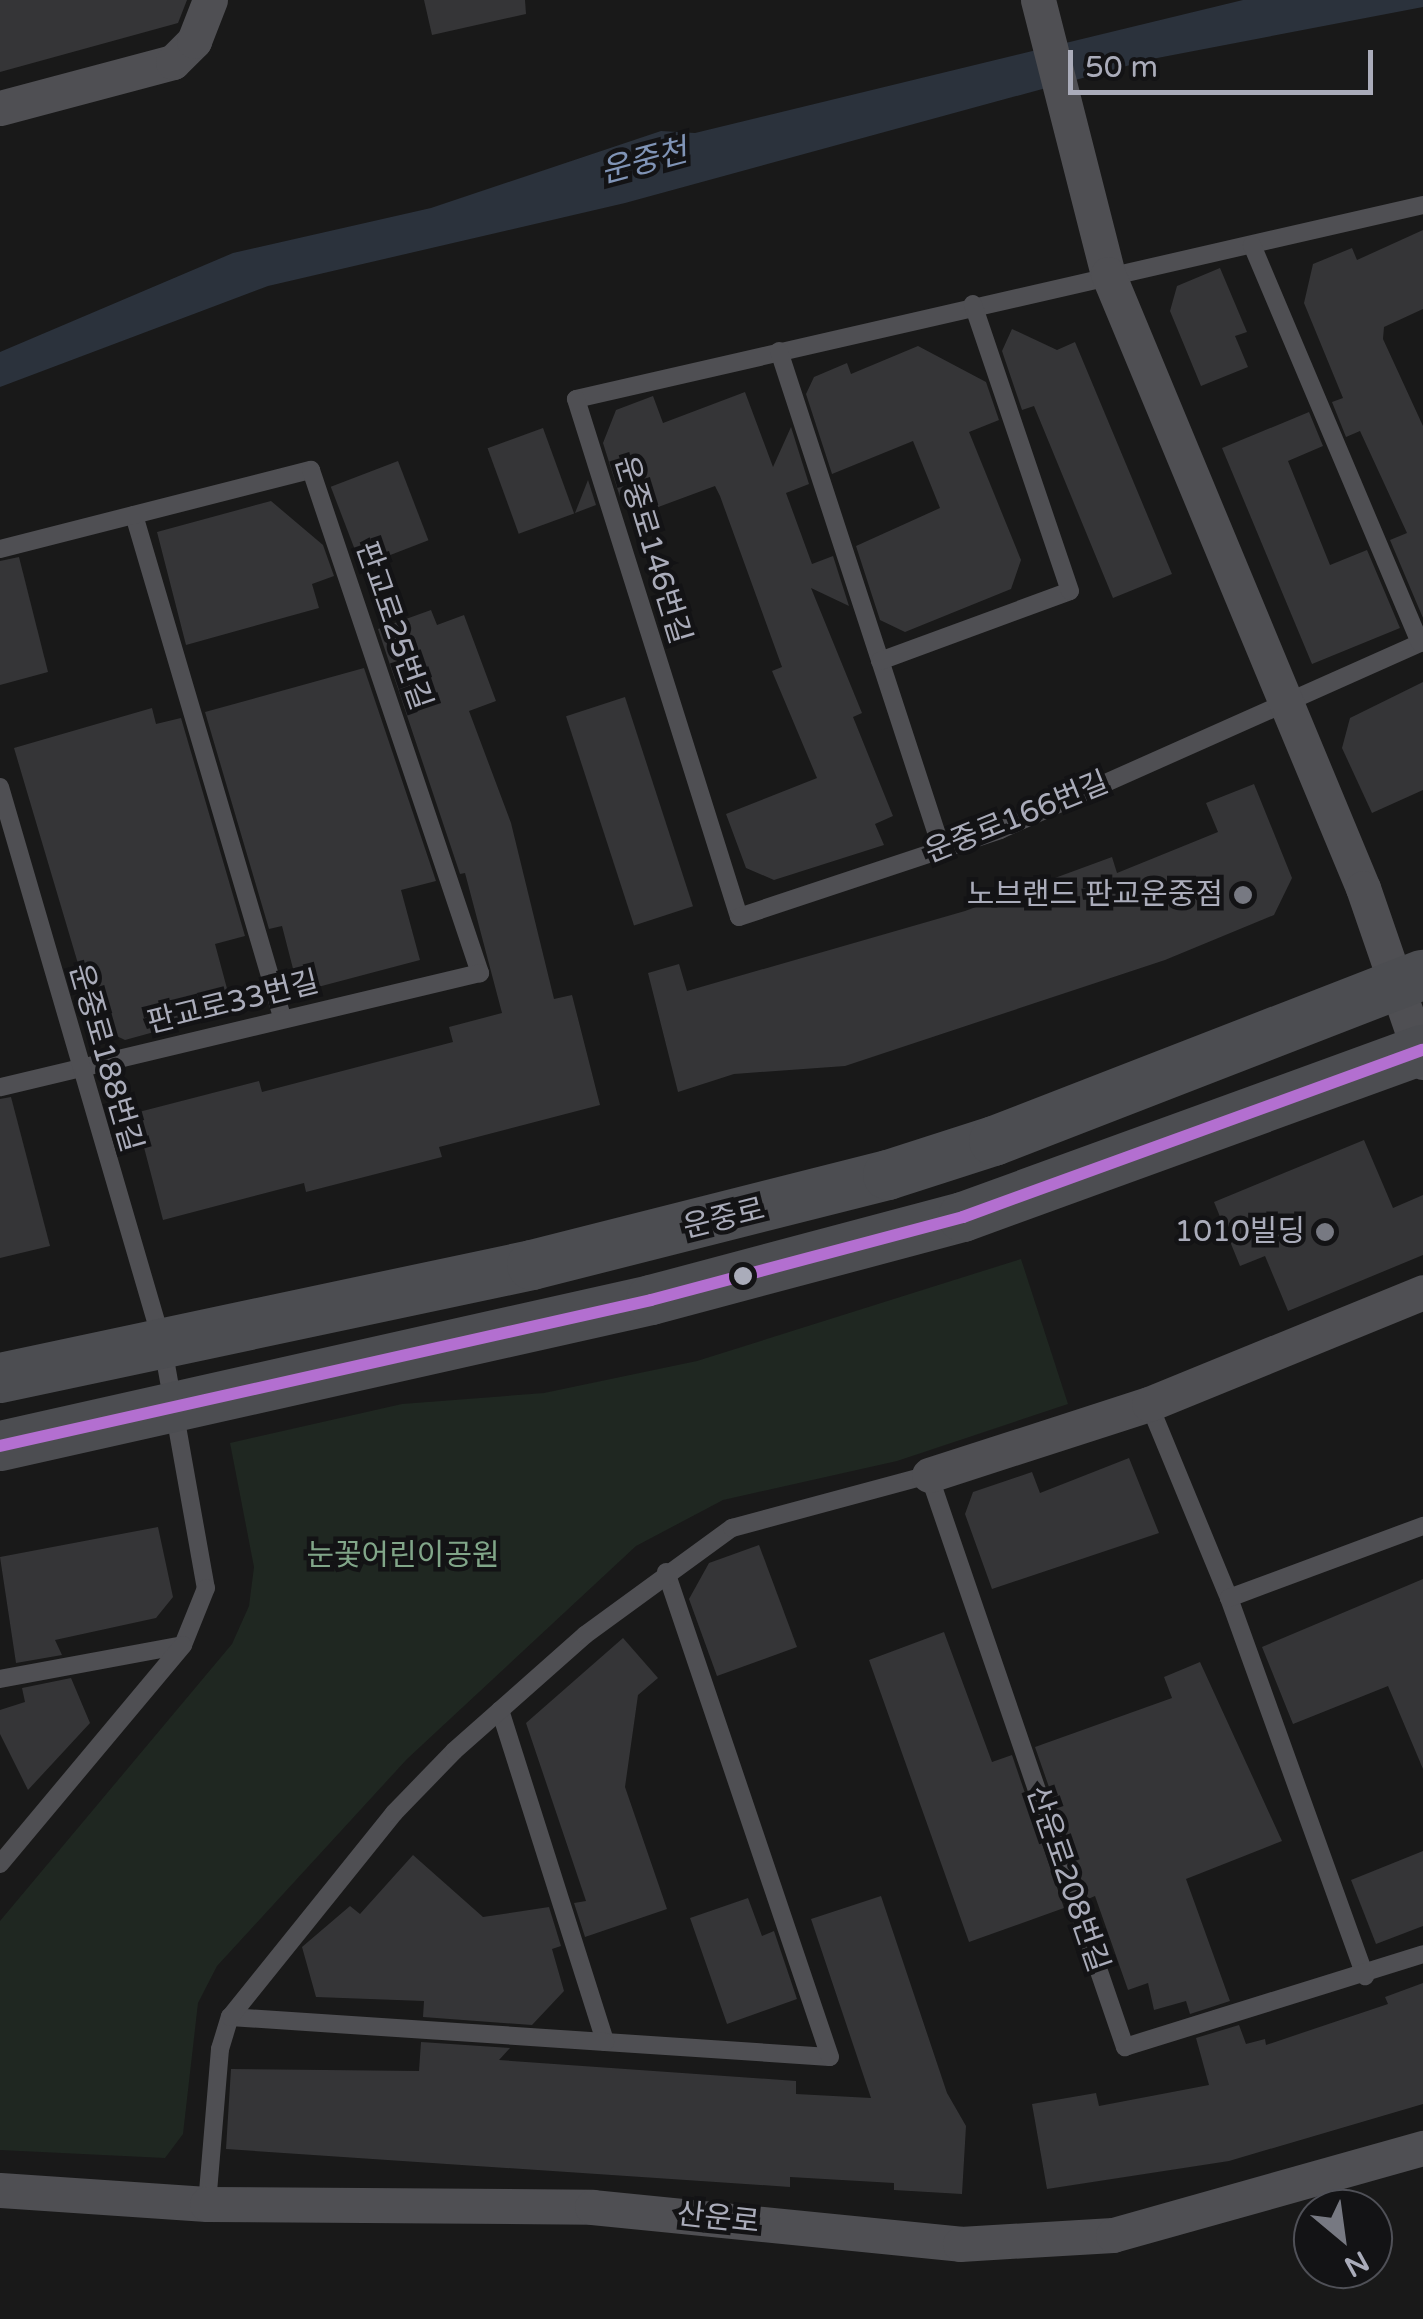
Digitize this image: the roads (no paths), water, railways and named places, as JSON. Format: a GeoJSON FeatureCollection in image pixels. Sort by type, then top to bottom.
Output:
{"type":"FeatureCollection","features":[{"type":"Feature","properties":{"kind":"main road","name":"운중로"},"geometry":{"type":"LineString","coordinates":[[0,1378],[550,1261],[888,1175],[994,1141],[1409,981]]}},
{"type":"Feature","properties":{"kind":"main road","name":"운중로"},"geometry":{"type":"LineString","coordinates":[[0,1446],[651,1300],[963,1217],[1422,1055]]}},
{"type":"Feature","properties":{"kind":"street"},"geometry":{"type":"LineString","coordinates":[[0,108],[173,62],[194,42],[210,0]]}},
{"type":"Feature","properties":{"kind":"street"},"geometry":{"type":"LineString","coordinates":[[1038,0],[1103,258],[1409,981],[1422,1055]]}},
{"type":"Feature","properties":{"kind":"street"},"geometry":{"type":"LineString","coordinates":[[929,1475],[1149,1404],[1423,1292]]}},
{"type":"Feature","properties":{"kind":"street","name":"산운로"},"geometry":{"type":"LineString","coordinates":[[0,2190],[207,2204],[592,2207],[995,2242],[1113,2235],[1423,2148]]}},
{"type":"Feature","properties":{"kind":"lane","name":"운중로146번길"},"geometry":{"type":"LineString","coordinates":[[739,917],[576,399],[973,304],[1103,258],[1252,245],[1423,206]]}},
{"type":"Feature","properties":{"kind":"lane"},"geometry":{"type":"LineString","coordinates":[[1252,245],[1422,643]]}},
{"type":"Feature","properties":{"kind":"lane"},"geometry":{"type":"LineString","coordinates":[[880,662],[1070,591],[973,304]]}},
{"type":"Feature","properties":{"kind":"lane"},"geometry":{"type":"LineString","coordinates":[[779,351],[942,850]]}},
{"type":"Feature","properties":{"kind":"lane","name":"판교로25번길"},"geometry":{"type":"LineString","coordinates":[[0,549],[311,470],[480,973]]}},
{"type":"Feature","properties":{"kind":"lane"},"geometry":{"type":"LineString","coordinates":[[134,515],[282,1017]]}},
{"type":"Feature","properties":{"kind":"lane","name":"운중로166번길"},"geometry":{"type":"LineString","coordinates":[[739,917],[942,850],[1422,643]]}},
{"type":"Feature","properties":{"kind":"lane","name":"운중로188번길"},"geometry":{"type":"LineString","coordinates":[[0,787],[80,1072],[162,1342],[206,1588],[183,1645],[0,1864]]}},
{"type":"Feature","properties":{"kind":"lane","name":"판교로33번길"},"geometry":{"type":"LineString","coordinates":[[0,1087],[80,1072],[282,1017],[480,973]]}},
{"type":"Feature","properties":{"kind":"lane"},"geometry":{"type":"LineString","coordinates":[[1149,1404],[1229,1598],[1364,1976]]}},
{"type":"Feature","properties":{"kind":"lane"},"geometry":{"type":"LineString","coordinates":[[207,2204],[220,2049],[230,2016],[394,1813],[500,1710],[666,1572],[732,1528],[929,1475]]}},
{"type":"Feature","properties":{"kind":"lane","name":"산운로208번길"},"geometry":{"type":"LineString","coordinates":[[929,1475],[1125,2046],[1364,1976],[1423,1954]]}},
{"type":"Feature","properties":{"kind":"lane"},"geometry":{"type":"LineString","coordinates":[[1229,1598],[1423,1526]]}},
{"type":"Feature","properties":{"kind":"lane"},"geometry":{"type":"LineString","coordinates":[[230,2016],[830,2057],[666,1572]]}},
{"type":"Feature","properties":{"kind":"lane"},"geometry":{"type":"LineString","coordinates":[[0,1680],[183,1645]]}},
{"type":"Feature","properties":{"kind":"lane"},"geometry":{"type":"LineString","coordinates":[[500,1710],[605,2042]]}},
{"type":"Feature","properties":{"kind":"water","name":"운중천"},"geometry":{"type":"Polygon","coordinates":[[[1243,0],[1423,0],[1423,7],[1152,59],[625,203],[268,286],[0,387],[0,352],[233,253],[431,208],[661,131],[695,133],[1243,0]]]}},
{"type":"Feature","properties":{"kind":"place","name":"노브랜드 판교운중점"},"geometry":{"type":"Point","coordinates":[1243,895]}},
{"type":"Feature","properties":{"kind":"place","name":"1010빌딩"},"geometry":{"type":"Point","coordinates":[1325,1232]}},
{"type":"Feature","properties":{"kind":"park label","name":"눈꽃어린이공원"},"geometry":{"type":"Point","coordinates":[403,1556]}}]}
